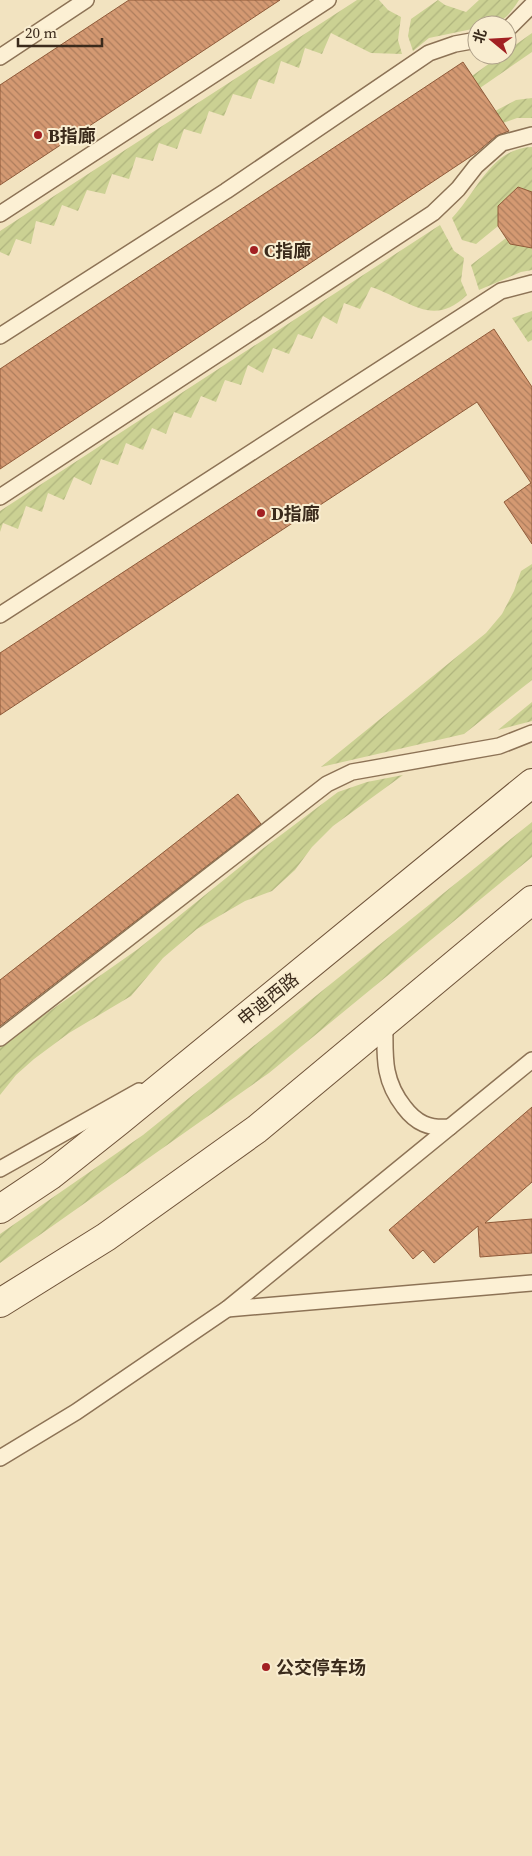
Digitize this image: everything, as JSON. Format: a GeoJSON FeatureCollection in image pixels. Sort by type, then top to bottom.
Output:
{"type":"FeatureCollection","features":[{"type":"Feature","properties":{"kind":"street","name":"申迪西路"},"geometry":{"type":"LineString","coordinates":[[0,1210],[51,1175],[532,783]]}},
{"type":"Feature","properties":{"kind":"street"},"geometry":{"type":"LineString","coordinates":[[0,1303],[106,1237],[257,1129],[532,900]]}},
{"type":"Feature","properties":{"kind":"lane"},"geometry":{"type":"LineString","coordinates":[[0,57],[86,0]]}},
{"type":"Feature","properties":{"kind":"lane"},"geometry":{"type":"LineString","coordinates":[[0,214],[328,0]]}},
{"type":"Feature","properties":{"kind":"lane"},"geometry":{"type":"LineString","coordinates":[[517,20],[532,5]]}},
{"type":"Feature","properties":{"kind":"lane"},"geometry":{"type":"LineString","coordinates":[[0,336],[226,191],[429,53],[467,42]]}},
{"type":"Feature","properties":{"kind":"lane"},"geometry":{"type":"LineString","coordinates":[[0,497],[434,213],[458,189],[476,166],[502,143],[532,135]]}},
{"type":"Feature","properties":{"kind":"lane"},"geometry":{"type":"LineString","coordinates":[[0,615],[501,290],[532,283]]}},
{"type":"Feature","properties":{"kind":"lane"},"geometry":{"type":"LineString","coordinates":[[0,1038],[327,784],[352,772],[499,746],[532,733]]}},
{"type":"Feature","properties":{"kind":"lane"},"geometry":{"type":"LineString","coordinates":[[385,1022],[385,1064],[393,1093],[412,1117],[421,1124],[435,1129],[450,1128]]}},
{"type":"Feature","properties":{"kind":"lane"},"geometry":{"type":"LineString","coordinates":[[0,1458],[76,1412],[228,1309],[532,1060]]}},
{"type":"Feature","properties":{"kind":"lane"},"geometry":{"type":"LineString","coordinates":[[0,1169],[189,1063]]}},
{"type":"Feature","properties":{"kind":"lane"},"geometry":{"type":"LineString","coordinates":[[228,1309],[532,1283]]}},
{"type":"Feature","properties":{"kind":"green space"},"geometry":{"type":"Polygon","coordinates":[[[357,0],[379,0],[388,10],[401,17],[398,40],[402,54],[371,53],[331,33],[322,54],[305,48],[299,68],[281,61],[274,84],[259,79],[251,99],[233,94],[224,116],[209,111],[201,134],[184,129],[177,149],[159,143],[153,161],[136,157],[129,179],[112,174],[105,194],[87,190],[78,211],[62,205],[54,226],[36,221],[31,244],[16,239],[9,256],[0,252],[0,231],[357,0]]]}},
{"type":"Feature","properties":{"kind":"green space"},"geometry":{"type":"Polygon","coordinates":[[[438,0],[445,5],[466,12],[479,0],[519,0],[508,15],[467,15],[467,30],[429,38],[413,51],[408,36],[411,19],[438,0]]]}},
{"type":"Feature","properties":{"kind":"green space"},"geometry":{"type":"Polygon","coordinates":[[[532,33],[532,52],[517,62],[517,44],[532,33]]]}},
{"type":"Feature","properties":{"kind":"green space"},"geometry":{"type":"Polygon","coordinates":[[[487,65],[513,65],[480,88],[472,76],[487,65]]]}},
{"type":"Feature","properties":{"kind":"green space"},"geometry":{"type":"Polygon","coordinates":[[[532,98],[532,118],[517,118],[503,123],[495,111],[516,100],[532,98]]]}},
{"type":"Feature","properties":{"kind":"green space"},"geometry":{"type":"Polygon","coordinates":[[[532,147],[532,192],[518,187],[498,206],[498,226],[476,244],[462,240],[452,218],[495,163],[518,149],[532,147]]]}},
{"type":"Feature","properties":{"kind":"green space"},"geometry":{"type":"Polygon","coordinates":[[[440,225],[454,251],[464,258],[461,281],[467,295],[454,305],[442,310],[431,311],[408,304],[371,287],[360,309],[344,303],[337,324],[323,316],[312,339],[298,334],[289,354],[273,348],[263,373],[248,365],[241,385],[225,380],[216,402],[201,396],[191,418],[174,412],[166,434],[152,428],[143,450],[126,443],[118,465],[101,459],[91,485],[74,477],[64,500],[48,493],[42,512],[26,506],[18,529],[3,523],[0,532],[0,511],[440,225]]]}},
{"type":"Feature","properties":{"kind":"green space"},"geometry":{"type":"Polygon","coordinates":[[[506,238],[532,245],[532,270],[521,272],[479,290],[471,265],[506,238]]]}},
{"type":"Feature","properties":{"kind":"green space"},"geometry":{"type":"Polygon","coordinates":[[[532,311],[532,340],[528,342],[512,318],[532,311]]]}},
{"type":"Feature","properties":{"kind":"green space"},"geometry":{"type":"Polygon","coordinates":[[[532,564],[532,680],[464,734],[321,767],[486,633],[502,614],[514,591],[521,571],[532,564]]]}},
{"type":"Feature","properties":{"kind":"green space"},"geometry":{"type":"Polygon","coordinates":[[[532,702],[532,721],[498,730],[532,702]]]}},
{"type":"Feature","properties":{"kind":"green space"},"geometry":{"type":"Polygon","coordinates":[[[403,775],[333,826],[312,847],[295,870],[272,891],[245,901],[197,929],[163,958],[131,996],[69,1033],[34,1059],[16,1075],[0,1095],[0,1046],[138,949],[261,850],[338,792],[367,782],[403,775]]]}},
{"type":"Feature","properties":{"kind":"green space"},"geometry":{"type":"Polygon","coordinates":[[[532,822],[532,857],[269,1073],[0,1263],[0,1234],[143,1135],[532,822]]]}},
{"type":"Feature","properties":{"kind":"building","name":"B指廊"},"geometry":{"type":"Polygon","coordinates":[[[129,0],[280,0],[0,185],[0,85],[129,0]]]}},
{"type":"Feature","properties":{"kind":"building","name":"C指廊"},"geometry":{"type":"Polygon","coordinates":[[[463,62],[509,131],[496,136],[476,153],[0,469],[0,369],[463,62]]]}},
{"type":"Feature","properties":{"kind":"building"},"geometry":{"type":"Polygon","coordinates":[[[518,187],[532,192],[532,248],[510,244],[498,226],[498,206],[518,187]]]}},
{"type":"Feature","properties":{"kind":"building","name":"D指廊"},"geometry":{"type":"Polygon","coordinates":[[[494,329],[532,387],[532,544],[504,502],[531,483],[477,402],[0,715],[0,653],[494,329]]]}},
{"type":"Feature","properties":{"kind":"building"},"geometry":{"type":"Polygon","coordinates":[[[238,794],[261,824],[0,1026],[0,980],[238,794]]]}},
{"type":"Feature","properties":{"kind":"building"},"geometry":{"type":"Polygon","coordinates":[[[532,1107],[532,1182],[485,1223],[532,1219],[532,1253],[480,1257],[478,1226],[434,1263],[423,1250],[413,1259],[389,1230],[532,1107]]]}},
{"type":"Feature","properties":{"kind":"place","name":"B指廊"},"geometry":{"type":"Point","coordinates":[38,135]}},
{"type":"Feature","properties":{"kind":"place","name":"C指廊"},"geometry":{"type":"Point","coordinates":[254,250]}},
{"type":"Feature","properties":{"kind":"place","name":"D指廊"},"geometry":{"type":"Point","coordinates":[261,513]}},
{"type":"Feature","properties":{"kind":"place","name":"公交停车场"},"geometry":{"type":"Point","coordinates":[266,1667]}}]}
